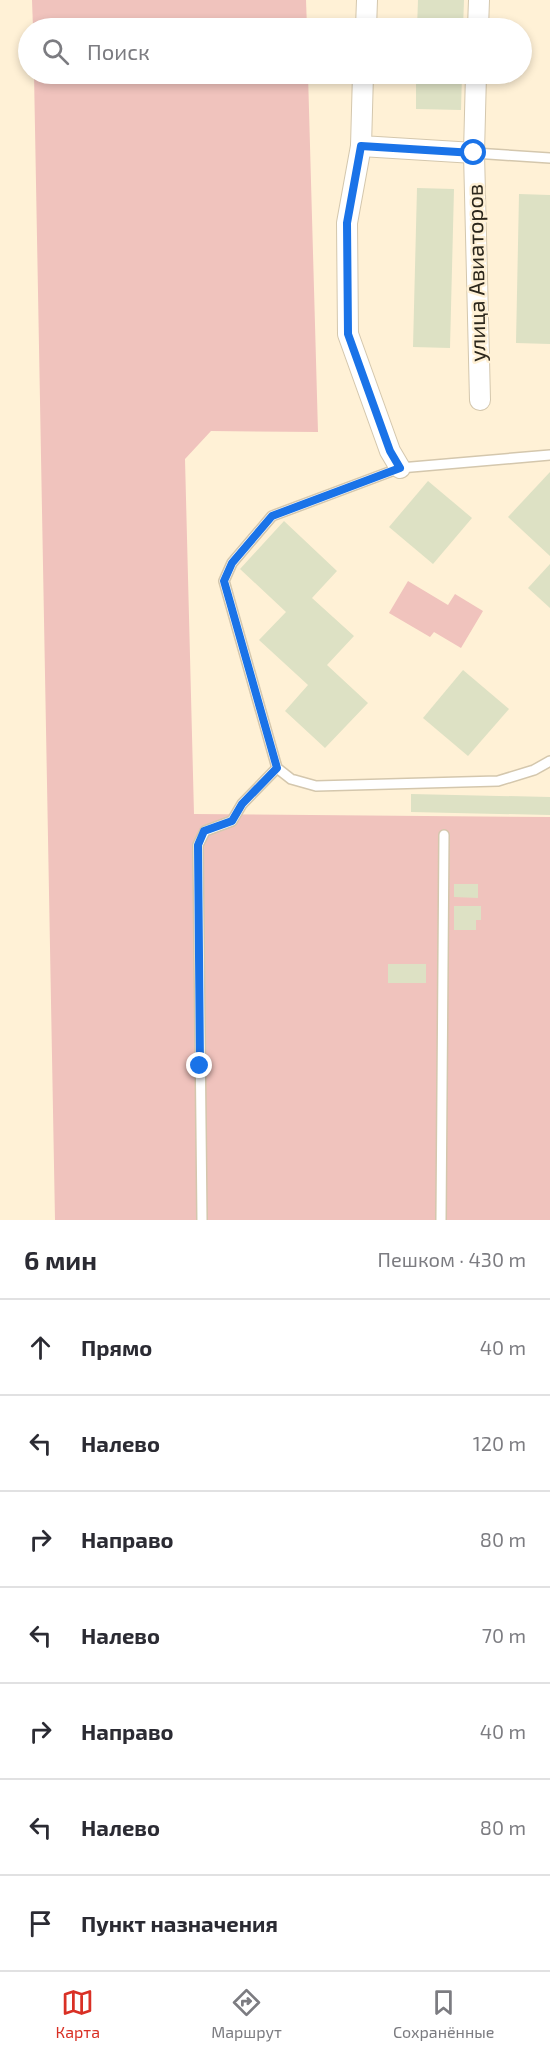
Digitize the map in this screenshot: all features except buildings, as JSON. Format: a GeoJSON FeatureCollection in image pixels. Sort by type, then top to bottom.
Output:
{"type":"FeatureCollection","features":[{"type":"Feature","properties":{"kind":"street"},"geometry":{"type":"LineString","coordinates":[[366,18],[367,0]]}},
{"type":"Feature","properties":{"kind":"street"},"geometry":{"type":"LineString","coordinates":[[478,18],[479,0]]}},
{"type":"Feature","properties":{"kind":"street"},"geometry":{"type":"LineString","coordinates":[[363,84],[361,146],[347,223],[348,334],[390,451],[400,468]]}},
{"type":"Feature","properties":{"kind":"street","name":"улица Авиаторов"},"geometry":{"type":"LineString","coordinates":[[476,84],[474,153],[480,400]]}},
{"type":"Feature","properties":{"kind":"street"},"geometry":{"type":"LineString","coordinates":[[361,146],[474,153]]}},
{"type":"Feature","properties":{"kind":"lane"},"geometry":{"type":"LineString","coordinates":[[474,153],[550,158]]}},
{"type":"Feature","properties":{"kind":"lane"},"geometry":{"type":"LineString","coordinates":[[550,455],[400,468],[272,516],[232,563],[224,581],[277,768],[291,779],[316,786],[498,781],[534,770],[550,761]]}},
{"type":"Feature","properties":{"kind":"lane"},"geometry":{"type":"LineString","coordinates":[[202,1220],[198,845],[204,831],[232,821],[242,804],[277,768]]}},
{"type":"Feature","properties":{"kind":"lane"},"geometry":{"type":"LineString","coordinates":[[441,1220],[444,835]]}},
{"type":"Feature","properties":{"kind":"shaded area"},"geometry":{"type":"Polygon","coordinates":[[[32,0],[306,0],[307,18],[33,18],[32,0]]]}},
{"type":"Feature","properties":{"kind":"shaded area"},"geometry":{"type":"Polygon","coordinates":[[[34,84],[308,84],[318,432],[211,431],[185,459],[194,814],[550,817],[550,1220],[55,1220],[34,84]]]}},
{"type":"Feature","properties":{"kind":"shaded area"},"geometry":{"type":"Polygon","coordinates":[[[408,581],[448,605],[455,594],[483,611],[461,648],[434,632],[430,637],[389,613],[408,581]]]}},
{"type":"Feature","properties":{"kind":"route"},"geometry":{"type":"LineString","coordinates":[[200,1066],[198,845],[204,831],[232,821],[242,804],[277,768],[228,603],[224,581],[232,563],[251,537],[272,516],[400,468],[390,451],[348,334],[347,223],[361,146],[474,153]]}}]}
